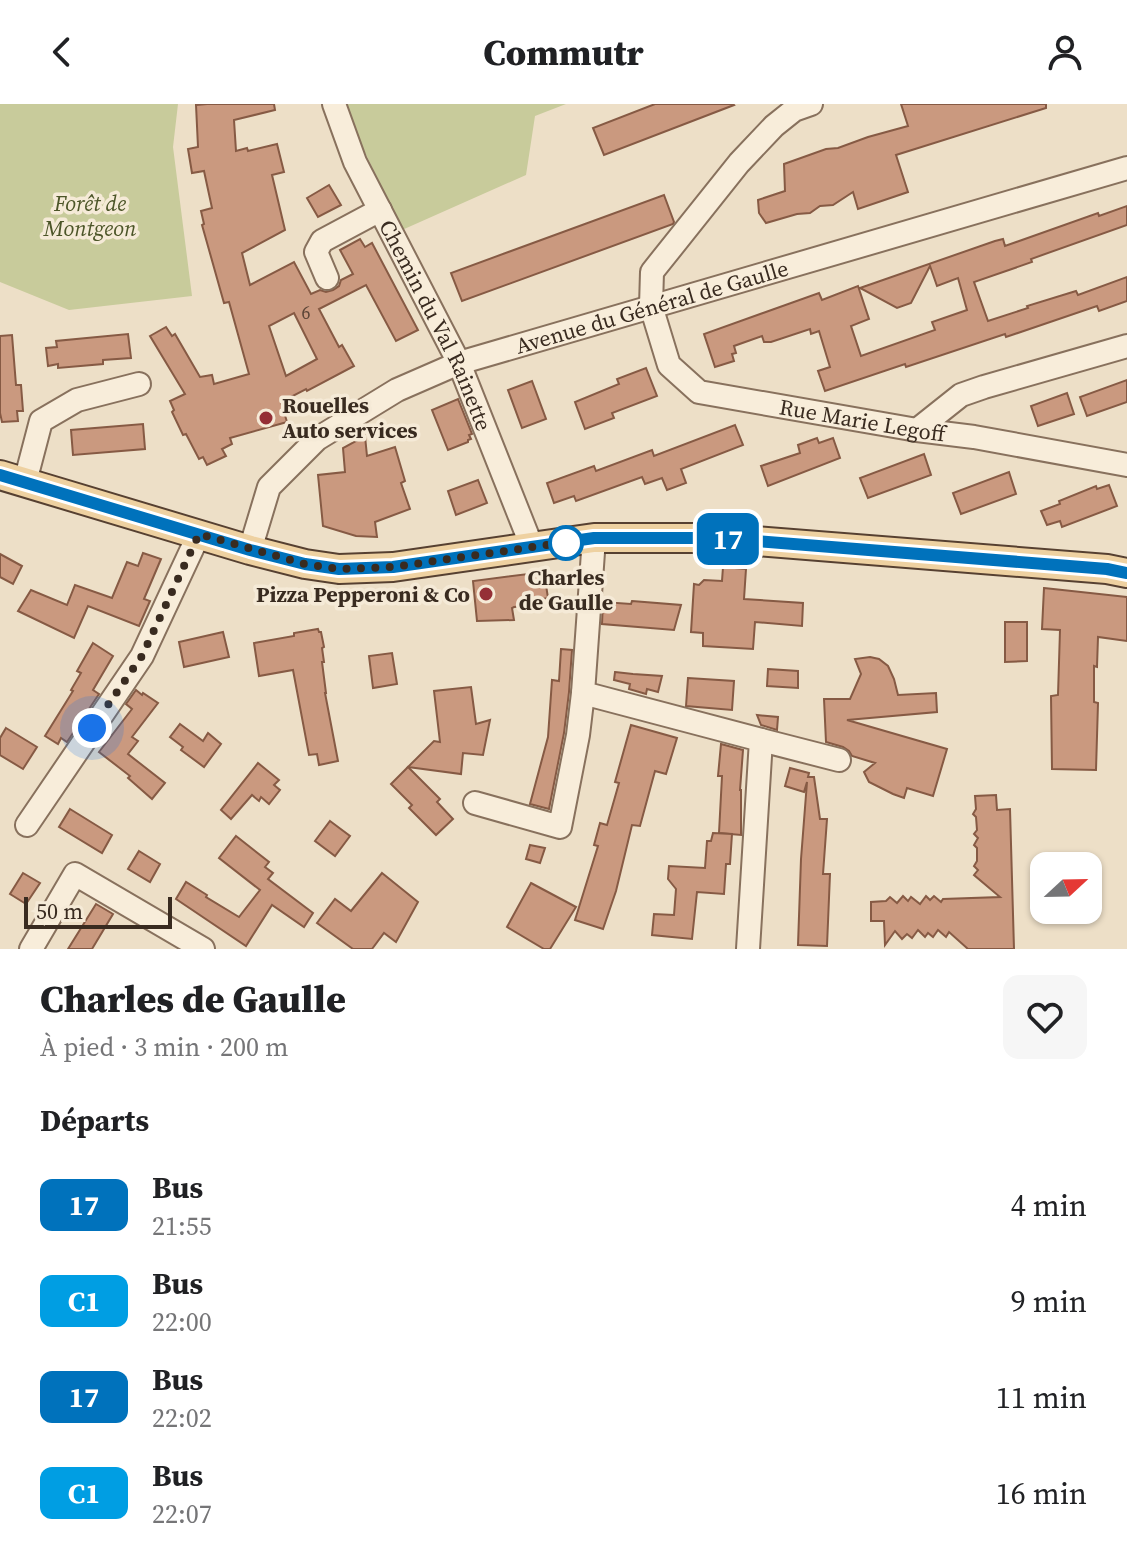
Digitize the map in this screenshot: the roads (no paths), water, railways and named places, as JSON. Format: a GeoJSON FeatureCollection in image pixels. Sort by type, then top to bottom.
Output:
{"type":"FeatureCollection","features":[{"type":"Feature","properties":{"kind":"main road"},"geometry":{"type":"LineString","coordinates":[[13,479],[250,550],[339,569],[393,567],[594,538],[719,538],[1127,573]]}},
{"type":"Feature","properties":{"kind":"street","name":"Chemin du Val Rainette"},"geometry":{"type":"LineString","coordinates":[[334,104],[355,162],[459,363],[532,547]]}},
{"type":"Feature","properties":{"kind":"street"},"geometry":{"type":"LineString","coordinates":[[651,306],[652,272],[675,240],[774,126],[794,110],[811,104]]}},
{"type":"Feature","properties":{"kind":"street","name":"Avenue du Général de Gaulle"},"geometry":{"type":"LineString","coordinates":[[250,550],[269,487],[317,439],[397,390],[459,363],[1127,168]]}},
{"type":"Feature","properties":{"kind":"street"},"geometry":{"type":"LineString","coordinates":[[327,278],[316,252],[322,241],[380,210]]}},
{"type":"Feature","properties":{"kind":"street","name":"Rue Marie Legoff"},"geometry":{"type":"LineString","coordinates":[[651,306],[669,365],[699,392],[1127,465]]}},
{"type":"Feature","properties":{"kind":"street"},"geometry":{"type":"LineString","coordinates":[[917,430],[961,395],[1127,346]]}},
{"type":"Feature","properties":{"kind":"street"},"geometry":{"type":"LineString","coordinates":[[13,479],[41,421],[77,400],[139,384]]}},
{"type":"Feature","properties":{"kind":"street"},"geometry":{"type":"LineString","coordinates":[[27,825],[142,656],[199,534]]}},
{"type":"Feature","properties":{"kind":"street"},"geometry":{"type":"LineString","coordinates":[[475,803],[560,827],[583,693],[594,538]]}},
{"type":"Feature","properties":{"kind":"street"},"geometry":{"type":"LineString","coordinates":[[583,693],[839,760]]}},
{"type":"Feature","properties":{"kind":"street"},"geometry":{"type":"LineString","coordinates":[[748,949],[761,740]]}},
{"type":"Feature","properties":{"kind":"street"},"geometry":{"type":"LineString","coordinates":[[31,949],[75,874],[203,949]]}},
{"type":"Feature","properties":{"kind":"place","name":"Rouelles Auto services"},"geometry":{"type":"Point","coordinates":[266,418]}},
{"type":"Feature","properties":{"kind":"place","name":"Charles de Gaulle"},"geometry":{"type":"Point","coordinates":[566,543]}},
{"type":"Feature","properties":{"kind":"place","name":"Pizza Pepperoni & Co"},"geometry":{"type":"Point","coordinates":[486,594]}},
{"type":"Feature","properties":{"kind":"park label","name":"Forêt de Montgeon"},"geometry":{"type":"Point","coordinates":[90,216]}}]}
